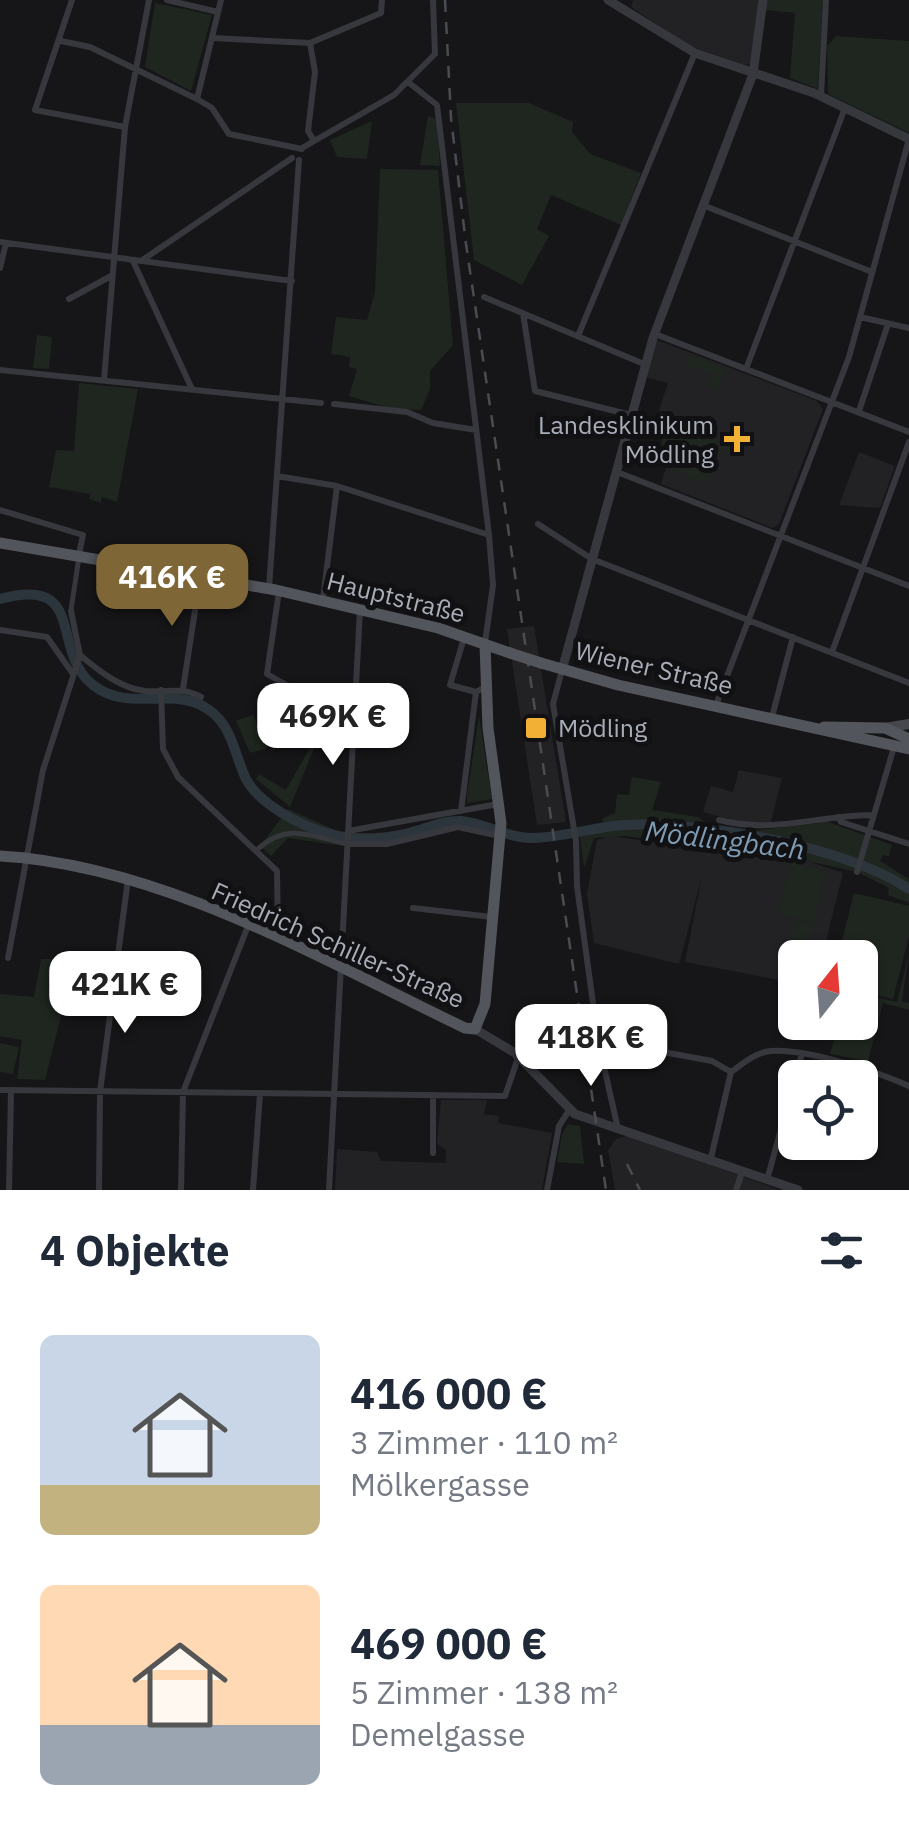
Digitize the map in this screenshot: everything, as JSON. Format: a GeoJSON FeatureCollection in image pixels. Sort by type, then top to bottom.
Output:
{"type":"FeatureCollection","features":[{"type":"Feature","properties":{"kind":"main road","name":"Hauptstraße"},"geometry":{"type":"LineString","coordinates":[[0,543],[274,590],[360,608],[485,644]]}},
{"type":"Feature","properties":{"kind":"main road","name":"Wiener Straße"},"geometry":{"type":"LineString","coordinates":[[485,644],[562,670],[888,746],[908,735]]}},
{"type":"Feature","properties":{"kind":"main road"},"geometry":{"type":"LineString","coordinates":[[476,1028],[485,1004],[501,830],[480,690],[485,644]]}},
{"type":"Feature","properties":{"kind":"main road","name":"Wiener Straße"},"geometry":{"type":"LineString","coordinates":[[814,728],[885,728],[908,735]]}},
{"type":"Feature","properties":{"kind":"main road","name":"Friedrich Schiller-Straße"},"geometry":{"type":"LineString","coordinates":[[0,856],[128,879],[278,938],[465,1028],[476,1028]]}},
{"type":"Feature","properties":{"kind":"street"},"geometry":{"type":"LineString","coordinates":[[72,0],[36,112],[124,127]]}},
{"type":"Feature","properties":{"kind":"street"},"geometry":{"type":"LineString","coordinates":[[104,380],[124,127],[149,0]]}},
{"type":"Feature","properties":{"kind":"street"},"geometry":{"type":"LineString","coordinates":[[167,0],[218,12]]}},
{"type":"Feature","properties":{"kind":"street"},"geometry":{"type":"LineString","coordinates":[[197,99],[221,0]]}},
{"type":"Feature","properties":{"kind":"street"},"geometry":{"type":"LineString","coordinates":[[212,38],[286,45],[310,43],[381,13],[382,0]]}},
{"type":"Feature","properties":{"kind":"street"},"geometry":{"type":"LineString","coordinates":[[137,261],[313,139],[376,107],[408,82],[435,54],[433,0]]}},
{"type":"Feature","properties":{"kind":"street"},"geometry":{"type":"LineString","coordinates":[[608,0],[694,54],[846,106],[909,139],[860,318],[716,706]]}},
{"type":"Feature","properties":{"kind":"street"},"geometry":{"type":"LineString","coordinates":[[619,1130],[598,1040],[577,886],[576,840],[553,704],[644,364],[753,74],[763,0]]}},
{"type":"Feature","properties":{"kind":"street"},"geometry":{"type":"LineString","coordinates":[[820,96],[826,0]]}},
{"type":"Feature","properties":{"kind":"street"},"geometry":{"type":"LineString","coordinates":[[61,41],[90,48],[197,99],[218,115],[230,134],[296,154]]}},
{"type":"Feature","properties":{"kind":"street"},"geometry":{"type":"LineString","coordinates":[[310,43],[315,72],[308,132],[313,139]]}},
{"type":"Feature","properties":{"kind":"street"},"geometry":{"type":"LineString","coordinates":[[578,336],[694,54]]}},
{"type":"Feature","properties":{"kind":"street"},"geometry":{"type":"LineString","coordinates":[[408,82],[437,105],[489,535],[493,585],[485,644]]}},
{"type":"Feature","properties":{"kind":"street"},"geometry":{"type":"LineString","coordinates":[[746,369],[846,106]]}},
{"type":"Feature","properties":{"kind":"street"},"geometry":{"type":"LineString","coordinates":[[296,154],[268,674],[354,723]]}},
{"type":"Feature","properties":{"kind":"street"},"geometry":{"type":"LineString","coordinates":[[705,206],[872,272]]}},
{"type":"Feature","properties":{"kind":"street"},"geometry":{"type":"LineString","coordinates":[[0,268],[3,242],[292,282]]}},
{"type":"Feature","properties":{"kind":"street"},"geometry":{"type":"LineString","coordinates":[[137,261],[192,390]]}},
{"type":"Feature","properties":{"kind":"street"},"geometry":{"type":"LineString","coordinates":[[69,300],[112,276]]}},
{"type":"Feature","properties":{"kind":"street"},"geometry":{"type":"LineString","coordinates":[[486,298],[644,364]]}},
{"type":"Feature","properties":{"kind":"street"},"geometry":{"type":"LineString","coordinates":[[523,313],[535,391],[631,415]]}},
{"type":"Feature","properties":{"kind":"street"},"geometry":{"type":"LineString","coordinates":[[860,318],[909,328]]}},
{"type":"Feature","properties":{"kind":"street"},"geometry":{"type":"LineString","coordinates":[[859,412],[888,324]]}},
{"type":"Feature","properties":{"kind":"street"},"geometry":{"type":"LineString","coordinates":[[654,334],[909,432]]}},
{"type":"Feature","properties":{"kind":"street"},"geometry":{"type":"LineString","coordinates":[[0,370],[321,403]]}},
{"type":"Feature","properties":{"kind":"street"},"geometry":{"type":"LineString","coordinates":[[334,404],[407,412],[433,423],[476,430]]}},
{"type":"Feature","properties":{"kind":"street"},"geometry":{"type":"LineString","coordinates":[[832,652],[909,442]]}},
{"type":"Feature","properties":{"kind":"street"},"geometry":{"type":"LineString","coordinates":[[616,471],[909,586]]}},
{"type":"Feature","properties":{"kind":"street"},"geometry":{"type":"LineString","coordinates":[[277,476],[337,486],[489,535]]}},
{"type":"Feature","properties":{"kind":"street"},"geometry":{"type":"LineString","coordinates":[[323,601],[337,486]]}},
{"type":"Feature","properties":{"kind":"street"},"geometry":{"type":"LineString","coordinates":[[0,510],[83,535],[71,611],[77,666],[43,770],[8,958]]}},
{"type":"Feature","properties":{"kind":"street"},"geometry":{"type":"LineString","coordinates":[[538,524],[592,559],[909,683]]}},
{"type":"Feature","properties":{"kind":"street"},"geometry":{"type":"LineString","coordinates":[[182,689],[200,577]]}},
{"type":"Feature","properties":{"kind":"street"},"geometry":{"type":"LineString","coordinates":[[329,1190],[360,608]]}},
{"type":"Feature","properties":{"kind":"street"},"geometry":{"type":"LineString","coordinates":[[0,630],[47,637],[77,666],[140,690],[162,696],[182,689],[201,697]]}},
{"type":"Feature","properties":{"kind":"street"},"geometry":{"type":"LineString","coordinates":[[460,811],[480,690],[450,684],[464,636]]}},
{"type":"Feature","properties":{"kind":"street"},"geometry":{"type":"LineString","coordinates":[[772,718],[793,637]]}},
{"type":"Feature","properties":{"kind":"street"},"geometry":{"type":"LineString","coordinates":[[162,696],[163,749],[178,777],[258,849],[281,881],[278,938]]}},
{"type":"Feature","properties":{"kind":"street"},"geometry":{"type":"LineString","coordinates":[[908,735],[909,712]]}},
{"type":"Feature","properties":{"kind":"street"},"geometry":{"type":"LineString","coordinates":[[858,869],[888,746]]}},
{"type":"Feature","properties":{"kind":"street"},"geometry":{"type":"LineString","coordinates":[[348,836],[498,804]]}},
{"type":"Feature","properties":{"kind":"street"},"geometry":{"type":"LineString","coordinates":[[719,820],[771,826],[873,815]]}},
{"type":"Feature","properties":{"kind":"street"},"geometry":{"type":"LineString","coordinates":[[838,818],[909,844]]}},
{"type":"Feature","properties":{"kind":"street"},"geometry":{"type":"LineString","coordinates":[[258,849],[279,832],[348,836],[387,844],[458,827],[501,830]]}},
{"type":"Feature","properties":{"kind":"street"},"geometry":{"type":"LineString","coordinates":[[98,1190],[100,1092],[128,879]]}},
{"type":"Feature","properties":{"kind":"street"},"geometry":{"type":"LineString","coordinates":[[412,908],[493,917]]}},
{"type":"Feature","properties":{"kind":"street"},"geometry":{"type":"LineString","coordinates":[[181,1190],[183,1092],[248,926]]}},
{"type":"Feature","properties":{"kind":"street","name":"Friedrich Schiller-Straße"},"geometry":{"type":"LineString","coordinates":[[476,1028],[518,1058],[570,1109],[619,1130],[798,1190]]}},
{"type":"Feature","properties":{"kind":"street"},"geometry":{"type":"LineString","coordinates":[[598,1040],[712,1062],[731,1072]]}},
{"type":"Feature","properties":{"kind":"street"},"geometry":{"type":"LineString","coordinates":[[710,1162],[731,1072],[765,1052],[866,1068],[909,1086]]}},
{"type":"Feature","properties":{"kind":"street"},"geometry":{"type":"LineString","coordinates":[[0,1090],[507,1096],[518,1058]]}},
{"type":"Feature","properties":{"kind":"street"},"geometry":{"type":"LineString","coordinates":[[9,1190],[10,1091]]}},
{"type":"Feature","properties":{"kind":"street"},"geometry":{"type":"LineString","coordinates":[[254,1190],[260,1094]]}},
{"type":"Feature","properties":{"kind":"street"},"geometry":{"type":"LineString","coordinates":[[433,1095],[433,1153]]}},
{"type":"Feature","properties":{"kind":"street"},"geometry":{"type":"LineString","coordinates":[[547,1190],[559,1126],[570,1109]]}},
{"type":"Feature","properties":{"kind":"street"},"geometry":{"type":"LineString","coordinates":[[767,1180],[778,1140]]}},
{"type":"Feature","properties":{"kind":"street"},"geometry":{"type":"LineString","coordinates":[[736,1190],[742,1172]]}},
{"type":"Feature","properties":{"kind":"shaded area"},"geometry":{"type":"Polygon","coordinates":[[[633,0],[759,0],[751,63],[745,65],[690,46],[631,7],[633,0]]]}},
{"type":"Feature","properties":{"kind":"shaded area"},"geometry":{"type":"Polygon","coordinates":[[[767,0],[823,0],[818,89],[790,78],[795,13],[766,10],[767,0]]]}},
{"type":"Feature","properties":{"kind":"shaded area"},"geometry":{"type":"Polygon","coordinates":[[[155,3],[212,15],[191,91],[145,67],[155,3]]]}},
{"type":"Feature","properties":{"kind":"shaded area"},"geometry":{"type":"Polygon","coordinates":[[[836,36],[909,41],[909,133],[828,94],[827,46],[836,36]]]}},
{"type":"Feature","properties":{"kind":"shaded area"},"geometry":{"type":"Polygon","coordinates":[[[456,103],[529,103],[573,122],[572,132],[590,154],[641,173],[621,225],[551,195],[537,229],[549,236],[522,285],[474,260],[456,103]]]}},
{"type":"Feature","properties":{"kind":"shaded area"},"geometry":{"type":"Polygon","coordinates":[[[428,116],[437,119],[440,166],[420,165],[428,116]]]}},
{"type":"Feature","properties":{"kind":"shaded area"},"geometry":{"type":"Polygon","coordinates":[[[372,121],[367,159],[337,157],[330,140],[372,121]]]}},
{"type":"Feature","properties":{"kind":"shaded area"},"geometry":{"type":"Polygon","coordinates":[[[380,169],[438,170],[453,345],[430,371],[430,389],[421,410],[389,408],[349,396],[357,369],[349,367],[350,357],[331,354],[336,317],[367,320],[375,292],[380,169]]]}},
{"type":"Feature","properties":{"kind":"shaded area"},"geometry":{"type":"Polygon","coordinates":[[[37,335],[52,337],[49,369],[33,368],[37,335]]]}},
{"type":"Feature","properties":{"kind":"shaded area","name":"Landesklinikum Mödling"},"geometry":{"type":"Polygon","coordinates":[[[657,340],[817,401],[823,409],[779,524],[773,528],[661,484],[666,468],[657,463],[667,416],[658,413],[668,383],[645,377],[657,340]]]}},
{"type":"Feature","properties":{"kind":"shaded area"},"geometry":{"type":"Polygon","coordinates":[[[689,354],[726,369],[718,389],[709,385],[713,375],[685,365],[689,354]]]}},
{"type":"Feature","properties":{"kind":"shaded area"},"geometry":{"type":"Polygon","coordinates":[[[79,383],[138,389],[117,502],[102,497],[101,503],[89,499],[91,494],[49,487],[56,450],[74,451],[79,383]]]}},
{"type":"Feature","properties":{"kind":"shaded area"},"geometry":{"type":"Polygon","coordinates":[[[668,419],[735,450],[733,454],[720,449],[706,485],[658,462],[668,419]]]}},
{"type":"Feature","properties":{"kind":"shaded area"},"geometry":{"type":"Polygon","coordinates":[[[859,452],[895,466],[880,508],[839,505],[859,452]]]}},
{"type":"Feature","properties":{"kind":"shaded area"},"geometry":{"type":"Polygon","coordinates":[[[534,626],[566,822],[537,825],[507,629],[534,626]]]}},
{"type":"Feature","properties":{"kind":"shaded area"},"geometry":{"type":"Polygon","coordinates":[[[253,715],[267,748],[250,753],[236,721],[253,715]]]}},
{"type":"Feature","properties":{"kind":"shaded area"},"geometry":{"type":"Polygon","coordinates":[[[479,716],[492,799],[467,803],[467,795],[479,716]]]}},
{"type":"Feature","properties":{"kind":"shaded area"},"geometry":{"type":"Polygon","coordinates":[[[312,744],[315,746],[290,807],[256,779],[259,774],[286,790],[312,744]]]}},
{"type":"Feature","properties":{"kind":"shaded area"},"geometry":{"type":"Polygon","coordinates":[[[739,770],[782,778],[771,822],[744,823],[703,812],[711,786],[733,792],[739,770]]]}},
{"type":"Feature","properties":{"kind":"shaded area"},"geometry":{"type":"Polygon","coordinates":[[[632,777],[661,782],[652,810],[698,817],[712,827],[705,838],[684,835],[684,845],[627,836],[594,838],[584,868],[579,830],[602,825],[603,818],[615,813],[617,794],[629,795],[632,777]]]}},
{"type":"Feature","properties":{"kind":"shaded area"},"geometry":{"type":"Polygon","coordinates":[[[288,809],[342,833],[343,846],[288,838],[271,856],[260,846],[288,809]]]}},
{"type":"Feature","properties":{"kind":"shaded area"},"geometry":{"type":"Polygon","coordinates":[[[828,822],[892,845],[889,856],[883,855],[880,861],[909,879],[909,903],[888,895],[889,888],[857,872],[712,840],[717,827],[743,832],[828,822]]]}},
{"type":"Feature","properties":{"kind":"shaded area"},"geometry":{"type":"Polygon","coordinates":[[[611,836],[707,850],[709,845],[804,860],[843,873],[826,940],[778,940],[778,980],[685,962],[702,876],[679,964],[594,943],[587,894],[597,840],[611,836]]]}},
{"type":"Feature","properties":{"kind":"shaded area"},"geometry":{"type":"Polygon","coordinates":[[[791,862],[826,872],[813,923],[778,913],[791,862]]]}},
{"type":"Feature","properties":{"kind":"shaded area"},"geometry":{"type":"Polygon","coordinates":[[[854,893],[909,906],[909,936],[893,999],[878,995],[878,940],[842,940],[854,893]]]}},
{"type":"Feature","properties":{"kind":"shaded area"},"geometry":{"type":"Polygon","coordinates":[[[795,921],[813,925],[809,940],[790,940],[795,921]]]}},
{"type":"Feature","properties":{"kind":"shaded area"},"geometry":{"type":"Polygon","coordinates":[[[909,953],[902,1001],[909,1003],[909,1010],[883,1003],[878,1022],[878,998],[897,1002],[909,953]]]}},
{"type":"Feature","properties":{"kind":"shaded area"},"geometry":{"type":"Polygon","coordinates":[[[41,959],[54,959],[48,988],[67,992],[45,1080],[17,1079],[22,1040],[0,1036],[0,994],[34,997],[41,959]]]}},
{"type":"Feature","properties":{"kind":"shaded area"},"geometry":{"type":"Polygon","coordinates":[[[834,1040],[873,1040],[868,1060],[830,1054],[834,1040]]]}},
{"type":"Feature","properties":{"kind":"shaded area"},"geometry":{"type":"Polygon","coordinates":[[[0,1043],[19,1047],[13,1074],[0,1072],[0,1043]]]}},
{"type":"Feature","properties":{"kind":"shaded area"},"geometry":{"type":"Polygon","coordinates":[[[441,1100],[487,1100],[484,1114],[499,1116],[498,1123],[552,1133],[542,1190],[335,1190],[337,1149],[377,1152],[381,1161],[446,1163],[446,1150],[437,1144],[441,1100]]]}},
{"type":"Feature","properties":{"kind":"shaded area"},"geometry":{"type":"Polygon","coordinates":[[[568,1124],[580,1126],[584,1164],[557,1162],[568,1124]]]}},
{"type":"Feature","properties":{"kind":"shaded area"},"geometry":{"type":"Polygon","coordinates":[[[627,1136],[779,1190],[615,1190],[608,1150],[616,1139],[627,1136]]]}},
{"type":"Feature","properties":{"kind":"waterway","name":"Mödlingbach"},"geometry":{"type":"LineString","coordinates":[[0,599],[27,594],[45,597],[56,606],[80,670],[108,694],[184,700],[213,713],[229,735],[252,788],[282,813],[317,830],[337,836],[378,838],[461,821],[534,838],[624,825],[693,827],[811,849],[848,860],[909,889]]}},
{"type":"Feature","properties":{"kind":"railway"},"geometry":{"type":"LineString","coordinates":[[445,0],[451,118],[466,244],[606,1190]]}},
{"type":"Feature","properties":{"kind":"railway"},"geometry":{"type":"LineString","coordinates":[[627,1164],[640,1190]]}},
{"type":"Feature","properties":{"kind":"place","name":"Landesklinikum Mödling"},"geometry":{"type":"Point","coordinates":[737,439]}},
{"type":"Feature","properties":{"kind":"place","name":"Mödling"},"geometry":{"type":"Point","coordinates":[536,728]}}]}
